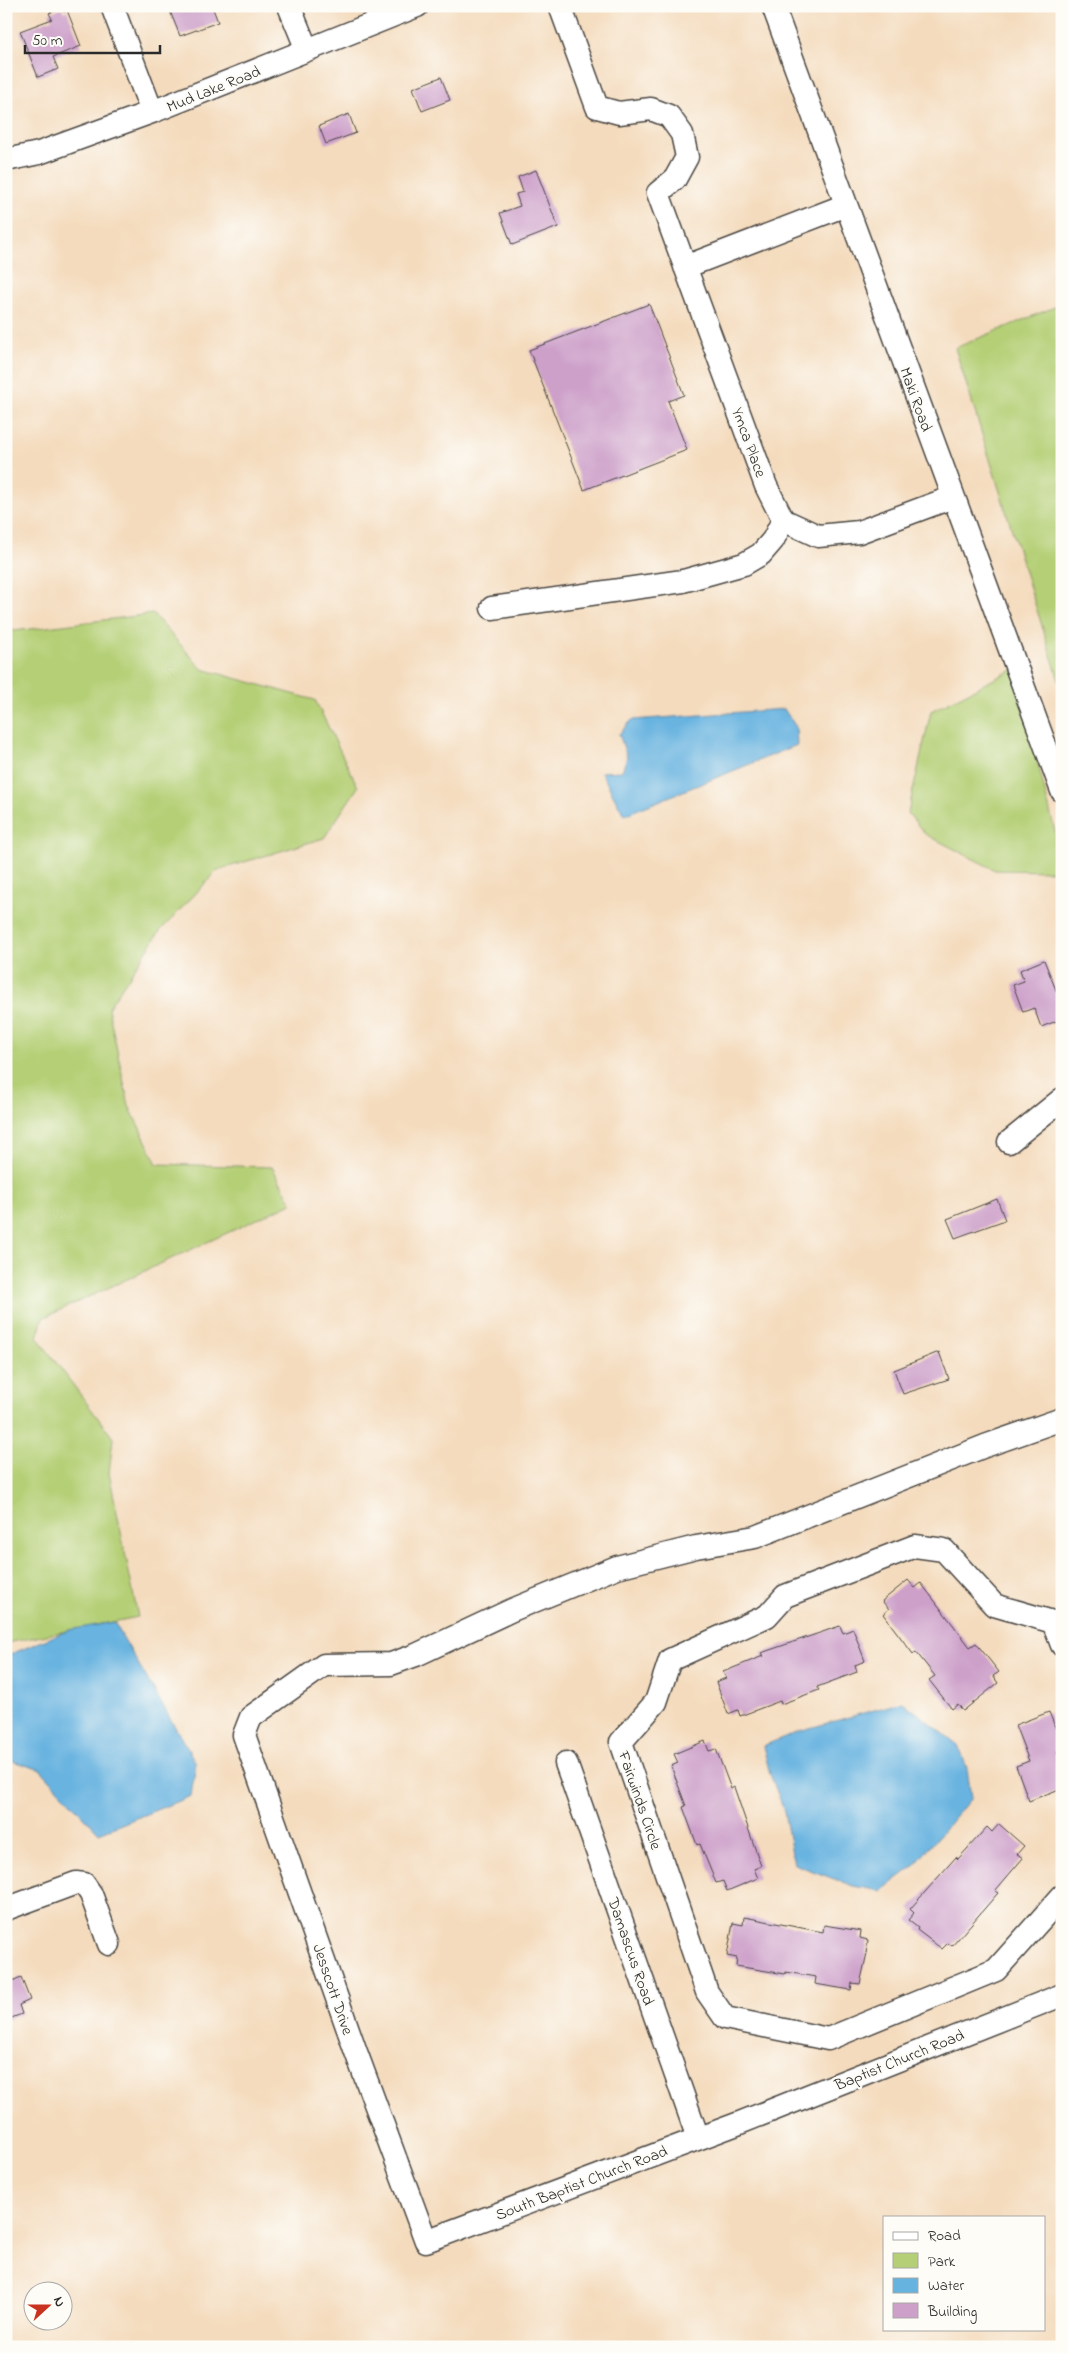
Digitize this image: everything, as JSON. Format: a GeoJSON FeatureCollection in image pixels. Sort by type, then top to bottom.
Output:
{"type":"FeatureCollection","features":[{"type":"Feature","properties":{"kind":"street"},"geometry":{"type":"LineString","coordinates":[[112,6],[152,112]]}},
{"type":"Feature","properties":{"kind":"street"},"geometry":{"type":"LineString","coordinates":[[289,6],[307,50]]}},
{"type":"Feature","properties":{"kind":"street","name":"Mud Lake Road"},"geometry":{"type":"LineString","coordinates":[[6,160],[39,153],[152,112],[417,6]]}},
{"type":"Feature","properties":{"kind":"street","name":"Ymca Place"},"geometry":{"type":"LineString","coordinates":[[560,6],[597,106],[619,112],[651,109],[669,116],[682,134],[687,157],[674,179],[658,193],[766,486],[783,520]]}},
{"type":"Feature","properties":{"kind":"street","name":"Maki Road"},"geometry":{"type":"LineString","coordinates":[[773,6],[1062,791]]}},
{"type":"Feature","properties":{"kind":"street"},"geometry":{"type":"LineString","coordinates":[[685,267],[846,205]]}},
{"type":"Feature","properties":{"kind":"street"},"geometry":{"type":"LineString","coordinates":[[492,608],[683,580],[744,564],[761,554],[773,540],[783,520],[818,536],[859,532],[953,497]]}},
{"type":"Feature","properties":{"kind":"street"},"geometry":{"type":"LineString","coordinates":[[1009,1142],[1062,1099]]}},
{"type":"Feature","properties":{"kind":"street","name":"Jesscott Drive"},"geometry":{"type":"LineString","coordinates":[[426,2241],[356,2052],[244,1735],[252,1717],[324,1665],[391,1664],[416,1655],[512,1610],[617,1567],[696,1547],[755,1537],[985,1446],[1062,1419]]}},
{"type":"Feature","properties":{"kind":"street","name":"Fairwinds Circle"},"geometry":{"type":"LineString","coordinates":[[1059,1899],[996,1970],[828,2039],[725,2018],[707,1992],[621,1742],[656,1702],[670,1660],[767,1616],[784,1596],[914,1546],[944,1550],[994,1605],[1053,1622],[1062,1645]]}},
{"type":"Feature","properties":{"kind":"street","name":"Damascus Road"},"geometry":{"type":"LineString","coordinates":[[566,1763],[698,2138]]}},
{"type":"Feature","properties":{"kind":"street"},"geometry":{"type":"LineString","coordinates":[[6,1909],[76,1883],[84,1884],[91,1894],[109,1944]]}},
{"type":"Feature","properties":{"kind":"street","name":"Baptist Church Road"},"geometry":{"type":"LineString","coordinates":[[737,2124],[1062,1995]]}},
{"type":"Feature","properties":{"kind":"street","name":"South Baptist Church Road"},"geometry":{"type":"LineString","coordinates":[[426,2241],[737,2124]]}},
{"type":"Feature","properties":{"kind":"green space"},"geometry":{"type":"Polygon","coordinates":[[[1062,304],[1062,690],[955,348],[1062,304]]]}},
{"type":"Feature","properties":{"kind":"green space"},"geometry":{"type":"Polygon","coordinates":[[[153,614],[202,669],[315,700],[358,787],[324,838],[218,870],[160,931],[108,1008],[129,1106],[157,1164],[272,1167],[292,1203],[43,1318],[37,1337],[113,1438],[109,1473],[138,1617],[6,1643],[6,626],[14,631],[153,614]]]}},
{"type":"Feature","properties":{"kind":"green space"},"geometry":{"type":"Polygon","coordinates":[[[1014,669],[1062,859],[1062,868],[1051,871],[995,870],[925,834],[908,813],[931,711],[1014,669]]]}},
{"type":"Feature","properties":{"kind":"water"},"geometry":{"type":"Polygon","coordinates":[[[784,709],[796,727],[797,745],[624,815],[601,772],[622,771],[627,757],[619,734],[632,720],[784,709]]]}},
{"type":"Feature","properties":{"kind":"water"},"geometry":{"type":"Polygon","coordinates":[[[114,1622],[196,1763],[191,1796],[99,1833],[41,1770],[6,1759],[6,1656],[69,1630],[114,1622]]]}},
{"type":"Feature","properties":{"kind":"water"},"geometry":{"type":"Polygon","coordinates":[[[903,1702],[958,1745],[967,1768],[971,1798],[914,1866],[881,1891],[853,1886],[794,1864],[783,1807],[770,1774],[763,1746],[799,1731],[903,1702]]]}},
{"type":"Feature","properties":{"kind":"building"},"geometry":{"type":"Polygon","coordinates":[[[168,6],[212,6],[218,22],[180,36],[168,6]]]}},
{"type":"Feature","properties":{"kind":"building"},"geometry":{"type":"Polygon","coordinates":[[[62,8],[64,12],[67,10],[81,46],[53,57],[58,69],[38,77],[20,31],[52,19],[49,13],[62,8]]]}},
{"type":"Feature","properties":{"kind":"building"},"geometry":{"type":"Polygon","coordinates":[[[441,77],[450,100],[422,111],[413,88],[441,77]]]}},
{"type":"Feature","properties":{"kind":"building"},"geometry":{"type":"Polygon","coordinates":[[[349,114],[356,133],[326,144],[319,126],[349,114]]]}},
{"type":"Feature","properties":{"kind":"building"},"geometry":{"type":"Polygon","coordinates":[[[536,170],[558,227],[512,245],[500,213],[520,206],[516,194],[523,192],[518,177],[536,170]]]}},
{"type":"Feature","properties":{"kind":"building"},"geometry":{"type":"Polygon","coordinates":[[[649,304],[684,395],[668,401],[687,450],[584,490],[529,350],[649,304]]]}},
{"type":"Feature","properties":{"kind":"building"},"geometry":{"type":"Polygon","coordinates":[[[1044,960],[1062,1005],[1062,1019],[1041,1027],[1034,1008],[1023,1012],[1013,985],[1024,981],[1020,970],[1044,960]]]}},
{"type":"Feature","properties":{"kind":"building"},"geometry":{"type":"Polygon","coordinates":[[[997,1199],[1005,1220],[955,1238],[947,1219],[997,1199]]]}},
{"type":"Feature","properties":{"kind":"building"},"geometry":{"type":"Polygon","coordinates":[[[939,1352],[949,1379],[903,1394],[894,1370],[939,1352]]]}},
{"type":"Feature","properties":{"kind":"building"},"geometry":{"type":"Polygon","coordinates":[[[908,1580],[915,1588],[921,1583],[970,1647],[976,1643],[999,1672],[993,1676],[998,1683],[963,1711],[958,1704],[952,1709],[929,1680],[935,1676],[916,1652],[913,1654],[883,1614],[889,1609],[882,1601],[908,1580]]]}},
{"type":"Feature","properties":{"kind":"building"},"geometry":{"type":"Polygon","coordinates":[[[840,1626],[843,1633],[853,1629],[865,1661],[855,1665],[857,1672],[817,1687],[819,1690],[781,1704],[780,1701],[740,1716],[738,1710],[728,1714],[716,1682],[726,1678],[723,1672],[763,1656],[761,1653],[840,1626]]]}},
{"type":"Feature","properties":{"kind":"building"},"geometry":{"type":"Polygon","coordinates":[[[1049,1712],[1062,1744],[1062,1749],[1057,1751],[1062,1762],[1062,1788],[1029,1801],[1016,1766],[1029,1761],[1015,1725],[1049,1712]]]}},
{"type":"Feature","properties":{"kind":"building"},"geometry":{"type":"Polygon","coordinates":[[[705,1741],[709,1751],[716,1749],[731,1789],[734,1787],[761,1866],[754,1869],[758,1878],[727,1891],[723,1881],[716,1883],[700,1844],[697,1845],[683,1807],[686,1806],[671,1766],[678,1763],[674,1754],[705,1741]]]}},
{"type":"Feature","properties":{"kind":"building"},"geometry":{"type":"Polygon","coordinates":[[[999,1824],[1024,1846],[1017,1854],[1023,1858],[995,1891],[998,1893],[952,1946],[948,1943],[942,1949],[917,1930],[918,1928],[908,1920],[914,1913],[910,1909],[956,1857],[958,1859],[987,1827],[992,1832],[999,1824]]]}},
{"type":"Feature","properties":{"kind":"building"},"geometry":{"type":"Polygon","coordinates":[[[744,1917],[823,1932],[824,1925],[861,1931],[860,1938],[868,1940],[860,1984],[852,1983],[851,1990],[815,1984],[816,1977],[736,1966],[737,1958],[727,1956],[733,1923],[743,1925],[744,1917]]]}},
{"type":"Feature","properties":{"kind":"building"},"geometry":{"type":"Polygon","coordinates":[[[6,1975],[10,1982],[21,1977],[30,2000],[19,2005],[22,2014],[6,2020],[6,1975]]]}}]}
